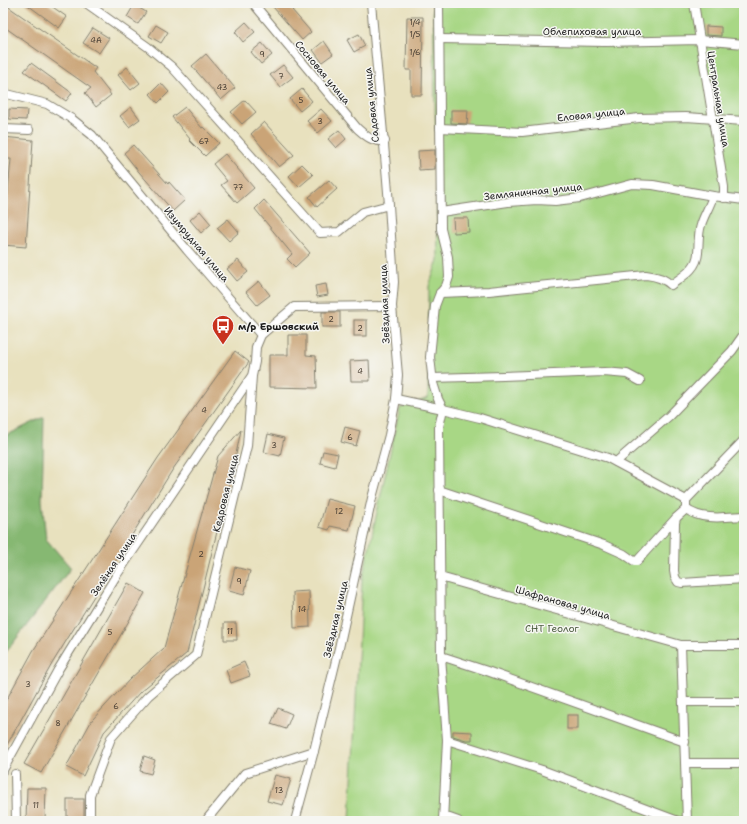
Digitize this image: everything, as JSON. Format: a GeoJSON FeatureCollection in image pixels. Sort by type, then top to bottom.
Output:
{"type":"FeatureCollection","features":[{"type":"Feature","properties":{"kind":"street"},"geometry":{"type":"LineString","coordinates":[[86,3],[148,47],[172,68],[320,233],[339,232],[362,212],[389,205]]}},
{"type":"Feature","properties":{"kind":"street","name":"Сосновая улица"},"geometry":{"type":"LineString","coordinates":[[253,3],[357,128],[376,142],[385,141]]}},
{"type":"Feature","properties":{"kind":"street","name":"Садовая улица"},"geometry":{"type":"LineString","coordinates":[[371,3],[380,110],[385,141],[389,205]]}},
{"type":"Feature","properties":{"kind":"street"},"geometry":{"type":"LineString","coordinates":[[439,3],[441,212],[442,229],[448,257],[449,277],[446,286],[440,293],[435,306],[430,357],[432,378],[438,399],[443,409],[439,427],[439,490],[441,656],[446,740],[444,818],[458,821]]}},
{"type":"Feature","properties":{"kind":"street","name":"Центральная улица"},"geometry":{"type":"LineString","coordinates":[[694,3],[724,188],[724,198]]}},
{"type":"Feature","properties":{"kind":"street","name":"Облепиховая улица"},"geometry":{"type":"LineString","coordinates":[[440,39],[605,42],[700,40],[744,44]]}},
{"type":"Feature","properties":{"kind":"street","name":"Изумрудная улица"},"geometry":{"type":"LineString","coordinates":[[3,93],[47,104],[72,119],[92,135],[187,250],[261,335]]}},
{"type":"Feature","properties":{"kind":"street","name":"Еловая улица"},"geometry":{"type":"LineString","coordinates":[[440,128],[522,132],[639,118],[712,118],[744,121]]}},
{"type":"Feature","properties":{"kind":"street"},"geometry":{"type":"LineString","coordinates":[[3,129],[29,130]]}},
{"type":"Feature","properties":{"kind":"street","name":"Земляничная улица"},"geometry":{"type":"LineString","coordinates":[[441,212],[508,202],[537,200],[555,201],[580,198],[632,184],[654,185],[724,198],[744,200]]}},
{"type":"Feature","properties":{"kind":"street"},"geometry":{"type":"LineString","coordinates":[[440,293],[489,291],[646,275],[656,276],[672,285],[688,273],[696,264],[698,254],[698,237],[701,225],[713,196]]}},
{"type":"Feature","properties":{"kind":"street","name":"Звёздная улица"},"geometry":{"type":"LineString","coordinates":[[295,821],[314,750],[348,608],[372,498],[389,435],[396,399],[398,375],[392,306],[394,282],[389,205]]}},
{"type":"Feature","properties":{"kind":"street"},"geometry":{"type":"LineString","coordinates":[[261,335],[294,307],[392,306]]}},
{"type":"Feature","properties":{"kind":"street"},"geometry":{"type":"LineString","coordinates":[[616,462],[669,416],[732,351],[744,334]]}},
{"type":"Feature","properties":{"kind":"street","name":"Кедровая улица"},"geometry":{"type":"LineString","coordinates":[[90,821],[90,795],[111,738],[148,696],[196,655],[247,446],[252,376],[256,347],[261,335]]}},
{"type":"Feature","properties":{"kind":"street"},"geometry":{"type":"LineString","coordinates":[[432,378],[604,372],[627,374],[640,381]]}},
{"type":"Feature","properties":{"kind":"street","name":"Зелёная улица"},"geometry":{"type":"LineString","coordinates":[[3,770],[58,670],[116,576],[252,376]]}},
{"type":"Feature","properties":{"kind":"street"},"geometry":{"type":"LineString","coordinates":[[396,399],[443,409],[519,430],[608,458],[686,500]]}},
{"type":"Feature","properties":{"kind":"street"},"geometry":{"type":"LineString","coordinates":[[439,490],[604,546],[624,554],[634,562],[637,561],[686,509],[686,500],[744,440]]}},
{"type":"Feature","properties":{"kind":"street"},"geometry":{"type":"LineString","coordinates":[[686,509],[692,514],[709,517],[744,516]]}},
{"type":"Feature","properties":{"kind":"street"},"geometry":{"type":"LineString","coordinates":[[676,518],[674,571],[675,578],[678,582],[744,579]]}},
{"type":"Feature","properties":{"kind":"street","name":"Шафрановая улица"},"geometry":{"type":"LineString","coordinates":[[440,577],[681,646],[744,645]]}},
{"type":"Feature","properties":{"kind":"street"},"geometry":{"type":"LineString","coordinates":[[446,740],[542,770],[678,821],[687,821],[681,646]]}},
{"type":"Feature","properties":{"kind":"street"},"geometry":{"type":"LineString","coordinates":[[441,656],[685,742]]}},
{"type":"Feature","properties":{"kind":"street"},"geometry":{"type":"LineString","coordinates":[[683,702],[744,702]]}},
{"type":"Feature","properties":{"kind":"street"},"geometry":{"type":"LineString","coordinates":[[209,821],[208,818],[246,773],[314,750]]}},
{"type":"Feature","properties":{"kind":"street"},"geometry":{"type":"LineString","coordinates":[[686,763],[744,763]]}},
{"type":"Feature","properties":{"kind":"street"},"geometry":{"type":"LineString","coordinates":[[15,774],[16,821]]}},
{"type":"Feature","properties":{"kind":"green space","name":"СНТ Геолог"},"geometry":{"type":"Polygon","coordinates":[[[433,3],[744,3],[744,821],[350,821],[362,580],[400,408],[428,398],[429,286],[438,260],[433,3]]]}},
{"type":"Feature","properties":{"kind":"green space"},"geometry":{"type":"Polygon","coordinates":[[[44,417],[42,500],[46,539],[71,568],[3,656],[3,437],[44,417]]]}},
{"type":"Feature","properties":{"kind":"building"},"geometry":{"type":"Polygon","coordinates":[[[3,3],[96,68],[93,72],[111,95],[96,107],[85,93],[91,88],[3,26],[3,3]]]}},
{"type":"Feature","properties":{"kind":"building"},"geometry":{"type":"Polygon","coordinates":[[[25,3],[47,3],[67,17],[59,28],[25,3]]]}},
{"type":"Feature","properties":{"kind":"building"},"geometry":{"type":"Polygon","coordinates":[[[278,3],[290,3],[295,8],[292,10],[311,32],[302,40],[273,7],[278,3]]]}},
{"type":"Feature","properties":{"kind":"building"},"geometry":{"type":"Polygon","coordinates":[[[134,5],[146,12],[138,24],[127,17],[134,5]]]}},
{"type":"Feature","properties":{"kind":"building"},"geometry":{"type":"Polygon","coordinates":[[[407,17],[423,17],[422,95],[411,95],[411,70],[406,70],[407,17]]]}},
{"type":"Feature","properties":{"kind":"building"},"geometry":{"type":"Polygon","coordinates":[[[246,22],[255,32],[243,42],[235,32],[246,22]]]}},
{"type":"Feature","properties":{"kind":"building"},"geometry":{"type":"Polygon","coordinates":[[[156,25],[168,32],[161,43],[149,36],[156,25]]]}},
{"type":"Feature","properties":{"kind":"building"},"geometry":{"type":"Polygon","coordinates":[[[706,26],[721,27],[721,36],[706,35],[706,26]]]}},
{"type":"Feature","properties":{"kind":"building"},"geometry":{"type":"Polygon","coordinates":[[[93,28],[109,38],[99,53],[83,43],[93,28]]]}},
{"type":"Feature","properties":{"kind":"building"},"geometry":{"type":"Polygon","coordinates":[[[359,34],[365,46],[354,52],[347,40],[359,34]]]}},
{"type":"Feature","properties":{"kind":"building"},"geometry":{"type":"Polygon","coordinates":[[[324,41],[333,54],[322,62],[313,50],[324,41]]]}},
{"type":"Feature","properties":{"kind":"building"},"geometry":{"type":"Polygon","coordinates":[[[262,43],[272,55],[261,64],[251,52],[262,43]]]}},
{"type":"Feature","properties":{"kind":"building"},"geometry":{"type":"Polygon","coordinates":[[[206,54],[235,88],[221,100],[192,66],[206,54]]]}},
{"type":"Feature","properties":{"kind":"building"},"geometry":{"type":"Polygon","coordinates":[[[31,63],[72,93],[66,101],[24,71],[31,63]]]}},
{"type":"Feature","properties":{"kind":"building"},"geometry":{"type":"Polygon","coordinates":[[[283,65],[293,77],[280,87],[270,75],[283,65]]]}},
{"type":"Feature","properties":{"kind":"building"},"geometry":{"type":"Polygon","coordinates":[[[127,67],[140,83],[131,90],[118,75],[127,67]]]}},
{"type":"Feature","properties":{"kind":"building"},"geometry":{"type":"Polygon","coordinates":[[[161,83],[169,92],[158,103],[150,94],[161,83]]]}},
{"type":"Feature","properties":{"kind":"building"},"geometry":{"type":"Polygon","coordinates":[[[302,89],[312,101],[300,111],[290,99],[302,89]]]}},
{"type":"Feature","properties":{"kind":"building"},"geometry":{"type":"Polygon","coordinates":[[[245,100],[256,112],[242,124],[231,112],[245,100]]]}},
{"type":"Feature","properties":{"kind":"building"},"geometry":{"type":"Polygon","coordinates":[[[131,107],[140,119],[129,127],[120,116],[131,107]]]}},
{"type":"Feature","properties":{"kind":"building"},"geometry":{"type":"Polygon","coordinates":[[[185,107],[202,128],[203,127],[219,143],[205,156],[189,140],[190,139],[172,117],[185,107]]]}},
{"type":"Feature","properties":{"kind":"building"},"geometry":{"type":"Polygon","coordinates":[[[9,109],[27,110],[26,120],[9,119],[9,109]]]}},
{"type":"Feature","properties":{"kind":"building"},"geometry":{"type":"Polygon","coordinates":[[[321,109],[332,121],[318,133],[307,121],[321,109]]]}},
{"type":"Feature","properties":{"kind":"building"},"geometry":{"type":"Polygon","coordinates":[[[451,110],[468,110],[467,124],[451,123],[451,110]]]}},
{"type":"Feature","properties":{"kind":"building"},"geometry":{"type":"Polygon","coordinates":[[[264,122],[294,155],[279,167],[251,134],[264,122]]]}},
{"type":"Feature","properties":{"kind":"building"},"geometry":{"type":"Polygon","coordinates":[[[339,130],[346,139],[336,148],[328,139],[339,130]]]}},
{"type":"Feature","properties":{"kind":"building"},"geometry":{"type":"Polygon","coordinates":[[[3,137],[33,140],[26,247],[3,245],[11,159],[3,159],[3,137]]]}},
{"type":"Feature","properties":{"kind":"building"},"geometry":{"type":"Polygon","coordinates":[[[133,145],[168,184],[169,182],[185,200],[173,211],[124,153],[133,145]]]}},
{"type":"Feature","properties":{"kind":"building"},"geometry":{"type":"Polygon","coordinates":[[[435,150],[435,169],[419,170],[418,151],[435,150]]]}},
{"type":"Feature","properties":{"kind":"building"},"geometry":{"type":"Polygon","coordinates":[[[225,154],[254,188],[237,203],[221,185],[227,181],[213,164],[225,154]]]}},
{"type":"Feature","properties":{"kind":"building"},"geometry":{"type":"Polygon","coordinates":[[[302,164],[313,175],[299,187],[289,176],[302,164]]]}},
{"type":"Feature","properties":{"kind":"building"},"geometry":{"type":"Polygon","coordinates":[[[329,180],[337,189],[317,207],[309,197],[329,180]]]}},
{"type":"Feature","properties":{"kind":"building"},"geometry":{"type":"Polygon","coordinates":[[[264,200],[310,253],[295,267],[287,259],[292,254],[255,209],[264,200]]]}},
{"type":"Feature","properties":{"kind":"building"},"geometry":{"type":"Polygon","coordinates":[[[200,211],[211,224],[201,233],[190,220],[200,211]]]}},
{"type":"Feature","properties":{"kind":"building"},"geometry":{"type":"Polygon","coordinates":[[[453,218],[468,218],[469,232],[454,233],[453,218]]]}},
{"type":"Feature","properties":{"kind":"building"},"geometry":{"type":"Polygon","coordinates":[[[228,219],[239,232],[229,241],[217,228],[228,219]]]}},
{"type":"Feature","properties":{"kind":"building"},"geometry":{"type":"Polygon","coordinates":[[[238,260],[248,272],[237,281],[227,269],[238,260]]]}},
{"type":"Feature","properties":{"kind":"building"},"geometry":{"type":"Polygon","coordinates":[[[259,281],[270,295],[257,305],[246,292],[259,281]]]}},
{"type":"Feature","properties":{"kind":"building"},"geometry":{"type":"Polygon","coordinates":[[[326,284],[328,295],[317,297],[315,286],[326,284]]]}},
{"type":"Feature","properties":{"kind":"building"},"geometry":{"type":"Polygon","coordinates":[[[322,312],[340,312],[340,327],[322,327],[322,312]]]}},
{"type":"Feature","properties":{"kind":"building"},"geometry":{"type":"Polygon","coordinates":[[[354,320],[367,320],[367,336],[354,336],[354,320]]]}},
{"type":"Feature","properties":{"kind":"building"},"geometry":{"type":"Polygon","coordinates":[[[288,335],[306,335],[306,355],[316,356],[317,388],[269,387],[269,355],[288,355],[288,335]]]}},
{"type":"Feature","properties":{"kind":"building"},"geometry":{"type":"Polygon","coordinates":[[[235,351],[249,362],[173,469],[53,662],[3,752],[3,706],[33,651],[158,458],[235,351]]]}},
{"type":"Feature","properties":{"kind":"building"},"geometry":{"type":"Polygon","coordinates":[[[369,360],[370,381],[351,381],[350,361],[369,360]]]}},
{"type":"Feature","properties":{"kind":"building"},"geometry":{"type":"Polygon","coordinates":[[[345,427],[360,431],[356,446],[341,442],[345,427]]]}},
{"type":"Feature","properties":{"kind":"building"},"geometry":{"type":"Polygon","coordinates":[[[241,430],[187,653],[140,692],[104,732],[83,776],[66,767],[92,720],[130,679],[164,648],[218,456],[241,430]]]}},
{"type":"Feature","properties":{"kind":"building"},"geometry":{"type":"Polygon","coordinates":[[[268,434],[284,438],[280,456],[264,452],[268,434]]]}},
{"type":"Feature","properties":{"kind":"building"},"geometry":{"type":"Polygon","coordinates":[[[323,451],[338,454],[335,467],[320,463],[323,451]]]}},
{"type":"Feature","properties":{"kind":"building"},"geometry":{"type":"Polygon","coordinates":[[[327,499],[355,506],[349,530],[330,526],[329,530],[319,527],[327,499]]]}},
{"type":"Feature","properties":{"kind":"building"},"geometry":{"type":"Polygon","coordinates":[[[235,567],[250,571],[244,595],[229,591],[235,567]]]}},
{"type":"Feature","properties":{"kind":"building"},"geometry":{"type":"Polygon","coordinates":[[[128,583],[145,593],[41,773],[24,764],[128,583]]]}},
{"type":"Feature","properties":{"kind":"building"},"geometry":{"type":"Polygon","coordinates":[[[309,591],[310,627],[294,628],[293,592],[309,591]]]}},
{"type":"Feature","properties":{"kind":"building"},"geometry":{"type":"Polygon","coordinates":[[[224,623],[236,623],[237,640],[224,640],[224,623]]]}},
{"type":"Feature","properties":{"kind":"building"},"geometry":{"type":"Polygon","coordinates":[[[244,662],[250,676],[231,683],[226,670],[244,662]]]}},
{"type":"Feature","properties":{"kind":"building"},"geometry":{"type":"Polygon","coordinates":[[[278,708],[292,714],[286,729],[271,724],[278,708]]]}},
{"type":"Feature","properties":{"kind":"building"},"geometry":{"type":"Polygon","coordinates":[[[567,715],[578,715],[578,729],[567,729],[567,715]]]}},
{"type":"Feature","properties":{"kind":"building"},"geometry":{"type":"Polygon","coordinates":[[[453,731],[472,732],[472,740],[466,740],[453,736],[453,731]]]}},
{"type":"Feature","properties":{"kind":"building"},"geometry":{"type":"Polygon","coordinates":[[[144,756],[155,760],[151,774],[140,771],[144,756]]]}},
{"type":"Feature","properties":{"kind":"building"},"geometry":{"type":"Polygon","coordinates":[[[275,775],[291,779],[283,805],[267,801],[275,775]]]}},
{"type":"Feature","properties":{"kind":"building"},"geometry":{"type":"Polygon","coordinates":[[[27,788],[46,788],[45,821],[26,821],[27,788]]]}},
{"type":"Feature","properties":{"kind":"building"},"geometry":{"type":"Polygon","coordinates":[[[67,799],[84,799],[84,821],[67,821],[67,799]]]}},
{"type":"Feature","properties":{"kind":"place","name":"м/р Ершовский"},"geometry":{"type":"Point","coordinates":[223,346]}}]}
